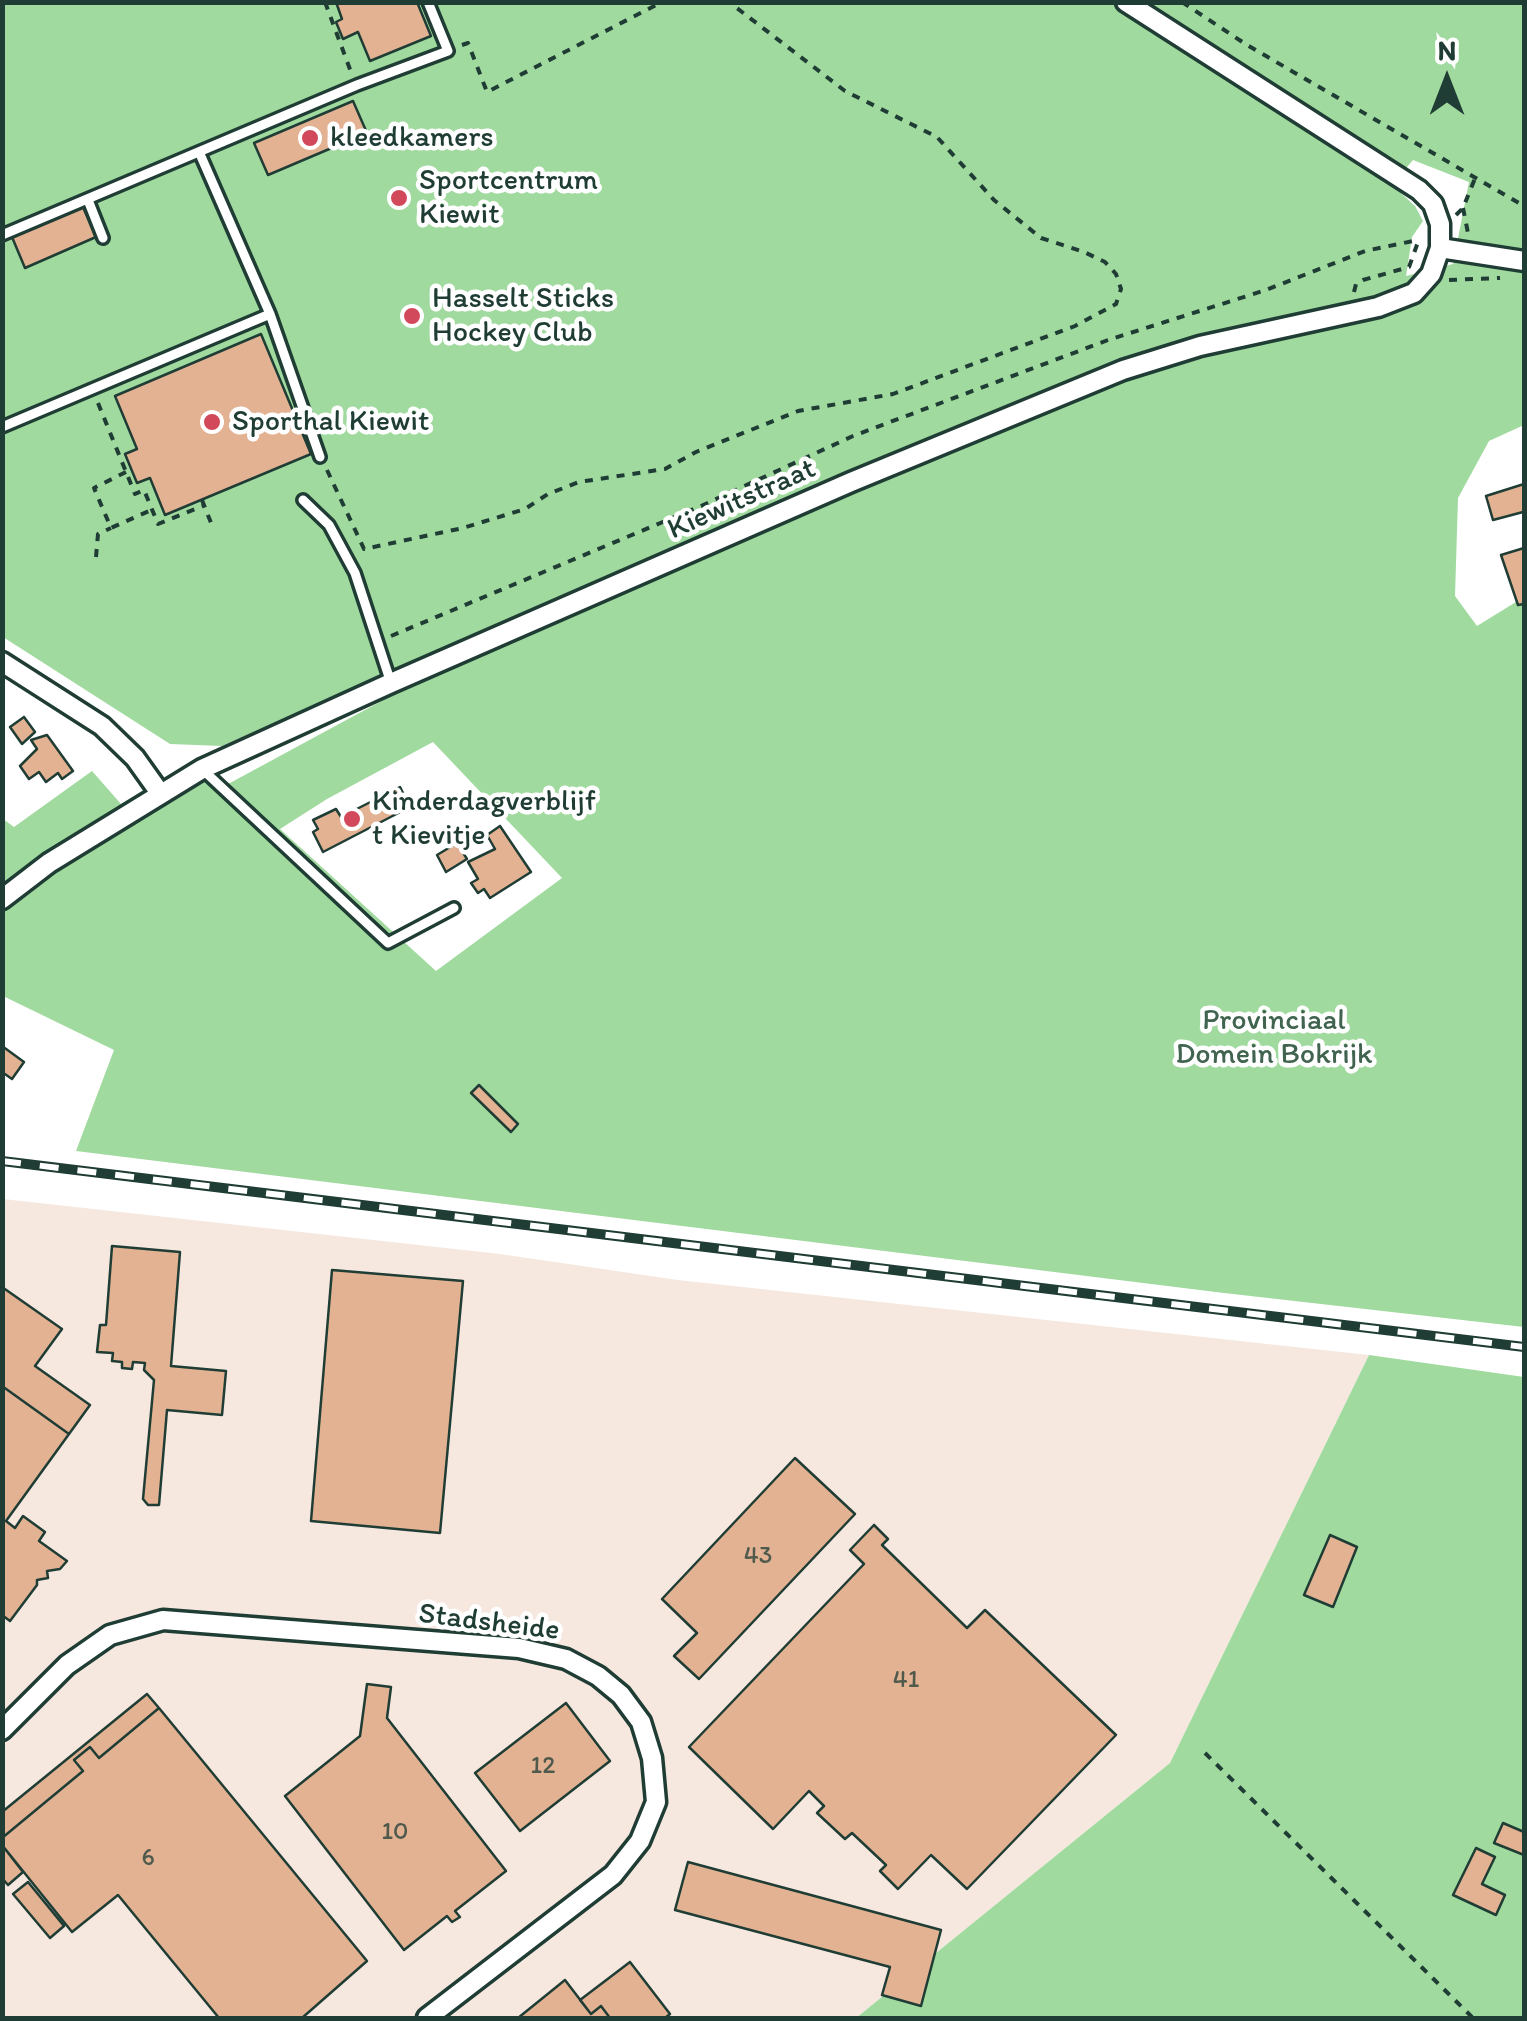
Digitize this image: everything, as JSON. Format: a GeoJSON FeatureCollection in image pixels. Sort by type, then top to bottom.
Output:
{"type":"FeatureCollection","features":[{"type":"Feature","properties":{"kind":"street"},"geometry":{"type":"LineString","coordinates":[[1126,2],[1418,190],[1433,204],[1440,224],[1440,248],[1524,262]]}},
{"type":"Feature","properties":{"kind":"street","name":"Kiewitstraat"},"geometry":{"type":"LineString","coordinates":[[2,899],[49,863],[202,769],[391,683],[834,490],[1123,370],[1200,346],[1399,300],[1414,293],[1431,274],[1440,248]]}},
{"type":"Feature","properties":{"kind":"street"},"geometry":{"type":"LineString","coordinates":[[2,662],[102,726],[134,758],[160,793]]}},
{"type":"Feature","properties":{"kind":"street","name":"Stadsheide"},"geometry":{"type":"LineString","coordinates":[[2,1730],[66,1665],[110,1635],[164,1620],[519,1648],[566,1659],[598,1676],[621,1695],[641,1722],[652,1758],[656,1802],[640,1841],[613,1876],[427,2018]]}},
{"type":"Feature","properties":{"kind":"lane"},"geometry":{"type":"LineString","coordinates":[[2,236],[356,84],[448,51],[428,2]]}},
{"type":"Feature","properties":{"kind":"lane"},"geometry":{"type":"LineString","coordinates":[[200,154],[270,314],[320,456]]}},
{"type":"Feature","properties":{"kind":"lane"},"geometry":{"type":"LineString","coordinates":[[88,200],[103,238]]}},
{"type":"Feature","properties":{"kind":"lane"},"geometry":{"type":"LineString","coordinates":[[2,427],[270,314]]}},
{"type":"Feature","properties":{"kind":"lane"},"geometry":{"type":"LineString","coordinates":[[304,500],[329,525],[356,573],[391,683]]}},
{"type":"Feature","properties":{"kind":"lane"},"geometry":{"type":"LineString","coordinates":[[202,769],[388,943],[454,908]]}},
{"type":"Feature","properties":{"kind":"path"},"geometry":{"type":"LineString","coordinates":[[325,2],[356,84]]}},
{"type":"Feature","properties":{"kind":"path"},"geometry":{"type":"LineString","coordinates":[[448,51],[468,43],[487,92],[662,2]]}},
{"type":"Feature","properties":{"kind":"path"},"geometry":{"type":"LineString","coordinates":[[320,456],[364,549],[464,528],[526,509],[548,494],[580,482],[665,469],[798,410],[893,394],[1076,326],[1116,304],[1121,289],[1116,274],[1105,262],[1040,238],[994,200],[937,138],[845,91],[729,2]]}},
{"type":"Feature","properties":{"kind":"path"},"geometry":{"type":"LineString","coordinates":[[1182,2],[1248,45],[1524,206]]}},
{"type":"Feature","properties":{"kind":"path"},"geometry":{"type":"LineString","coordinates":[[1451,220],[1463,208],[1476,176]]}},
{"type":"Feature","properties":{"kind":"path"},"geometry":{"type":"LineString","coordinates":[[1463,208],[1468,241]]}},
{"type":"Feature","properties":{"kind":"path"},"geometry":{"type":"LineString","coordinates":[[378,642],[871,430],[1108,340],[1266,290],[1365,250],[1419,237],[1409,267],[1356,284],[1356,312]]}},
{"type":"Feature","properties":{"kind":"path"},"geometry":{"type":"LineString","coordinates":[[1442,280],[1508,278]]}},
{"type":"Feature","properties":{"kind":"path"},"geometry":{"type":"LineString","coordinates":[[92,389],[135,494],[144,490],[158,524],[203,502],[213,528]]}},
{"type":"Feature","properties":{"kind":"path"},"geometry":{"type":"LineString","coordinates":[[111,528],[94,488],[126,472]]}},
{"type":"Feature","properties":{"kind":"path"},"geometry":{"type":"LineString","coordinates":[[96,558],[98,534],[151,510]]}},
{"type":"Feature","properties":{"kind":"path"},"geometry":{"type":"LineString","coordinates":[[1204,1752],[1472,2018]]}},
{"type":"Feature","properties":{"kind":"shaded area"},"geometry":{"type":"Polygon","coordinates":[[[3,1199],[500,1254],[678,1280],[1369,1355],[1170,1763],[856,2018],[3,2018],[3,1199]]]}},
{"type":"Feature","properties":{"kind":"green space","name":"Provinciaal Domein Bokrijk"},"geometry":{"type":"Polygon","coordinates":[[[2,3],[1524,3],[1524,425],[1489,441],[1458,498],[1455,596],[1477,626],[1524,597],[1524,1327],[76,1151],[114,1050],[3,996],[3,819],[14,827],[92,771],[121,804],[160,780],[230,783],[411,685],[834,498],[824,484],[222,746],[170,744],[3,637],[2,3]],[[1413,160],[1392,185],[1415,206],[1423,221],[1412,237],[1406,276],[1453,264],[1469,182],[1413,160]],[[433,742],[280,829],[436,971],[562,878],[433,742]]]}},
{"type":"Feature","properties":{"kind":"green space"},"geometry":{"type":"Polygon","coordinates":[[[1369,1355],[1524,1377],[1524,2018],[856,2018],[1170,1763],[1369,1355]]]}},
{"type":"Feature","properties":{"kind":"building"},"geometry":{"type":"Polygon","coordinates":[[[336,2],[417,2],[431,36],[370,61],[358,32],[343,39],[336,22],[342,19],[336,2]]]}},
{"type":"Feature","properties":{"kind":"building","name":"kleedkamers"},"geometry":{"type":"Polygon","coordinates":[[[353,101],[367,133],[268,175],[254,143],[353,101]]]}},
{"type":"Feature","properties":{"kind":"building"},"geometry":{"type":"Polygon","coordinates":[[[83,207],[96,237],[25,268],[12,237],[83,207]]]}},
{"type":"Feature","properties":{"kind":"building","name":"Sporthal Kiewit"},"geometry":{"type":"Polygon","coordinates":[[[261,334],[311,454],[165,515],[150,478],[137,483],[125,454],[137,449],[115,396],[261,334]]]}},
{"type":"Feature","properties":{"kind":"building"},"geometry":{"type":"Polygon","coordinates":[[[1524,484],[1524,519],[1523,512],[1493,520],[1486,496],[1524,484]]]}},
{"type":"Feature","properties":{"kind":"building"},"geometry":{"type":"Polygon","coordinates":[[[1524,548],[1524,604],[1518,605],[1501,555],[1524,548]]]}},
{"type":"Feature","properties":{"kind":"building"},"geometry":{"type":"Polygon","coordinates":[[[24,717],[35,732],[22,744],[10,727],[24,717]]]}},
{"type":"Feature","properties":{"kind":"building"},"geometry":{"type":"Polygon","coordinates":[[[47,735],[73,771],[62,779],[58,773],[46,782],[39,772],[29,779],[20,766],[37,749],[31,740],[47,735]]]}},
{"type":"Feature","properties":{"kind":"building","name":"Kinderdagverblijf t Kievitje"},"geometry":{"type":"Polygon","coordinates":[[[400,787],[410,807],[323,852],[313,832],[318,829],[313,820],[336,809],[341,817],[400,787]]]}},
{"type":"Feature","properties":{"kind":"building"},"geometry":{"type":"Polygon","coordinates":[[[500,826],[531,872],[490,898],[484,889],[478,893],[471,883],[478,879],[468,862],[495,849],[487,835],[500,826]]]}},
{"type":"Feature","properties":{"kind":"building"},"geometry":{"type":"Polygon","coordinates":[[[457,843],[467,859],[446,872],[437,855],[457,843]]]}},
{"type":"Feature","properties":{"kind":"building"},"geometry":{"type":"Polygon","coordinates":[[[2,1046],[24,1062],[12,1079],[2,1072],[2,1046]]]}},
{"type":"Feature","properties":{"kind":"building"},"geometry":{"type":"Polygon","coordinates":[[[479,1085],[518,1124],[511,1132],[471,1093],[479,1085]]]}},
{"type":"Feature","properties":{"kind":"building"},"geometry":{"type":"Polygon","coordinates":[[[112,1246],[180,1252],[171,1366],[226,1371],[222,1415],[167,1410],[159,1505],[148,1505],[143,1499],[154,1380],[144,1370],[145,1363],[133,1362],[132,1369],[122,1368],[122,1362],[112,1361],[113,1353],[97,1352],[100,1325],[106,1325],[112,1246]]]}},
{"type":"Feature","properties":{"kind":"building"},"geometry":{"type":"Polygon","coordinates":[[[332,1270],[463,1281],[440,1533],[311,1521],[332,1270]]]}},
{"type":"Feature","properties":{"kind":"building"},"geometry":{"type":"Polygon","coordinates":[[[2,1287],[62,1329],[35,1366],[90,1405],[69,1434],[2,1386],[2,1287]]]}},
{"type":"Feature","properties":{"kind":"building"},"geometry":{"type":"Polygon","coordinates":[[[2,1386],[69,1434],[6,1521],[15,1528],[23,1516],[45,1532],[39,1541],[67,1561],[60,1569],[47,1571],[48,1578],[37,1580],[10,1621],[2,1615],[2,1386]]]}},
{"type":"Feature","properties":{"kind":"building"},"geometry":{"type":"Polygon","coordinates":[[[795,1458],[855,1514],[699,1679],[674,1656],[697,1633],[662,1599],[795,1458]]]}},
{"type":"Feature","properties":{"kind":"building"},"geometry":{"type":"Polygon","coordinates":[[[874,1525],[888,1539],[882,1545],[967,1628],[985,1610],[1116,1735],[967,1889],[931,1855],[898,1889],[880,1871],[886,1865],[852,1833],[845,1839],[817,1813],[824,1806],[809,1791],[773,1829],[689,1747],[864,1564],[850,1550],[874,1525]]]}},
{"type":"Feature","properties":{"kind":"building"},"geometry":{"type":"Polygon","coordinates":[[[1330,1535],[1357,1547],[1333,1607],[1304,1595],[1330,1535]]]}},
{"type":"Feature","properties":{"kind":"building"},"geometry":{"type":"Polygon","coordinates":[[[367,1684],[391,1687],[387,1718],[506,1871],[455,1911],[460,1917],[452,1922],[447,1916],[404,1950],[285,1796],[360,1736],[367,1684]]]}},
{"type":"Feature","properties":{"kind":"building"},"geometry":{"type":"Polygon","coordinates":[[[147,1694],[159,1708],[99,1758],[90,1747],[74,1760],[83,1771],[2,1838],[2,1812],[147,1694]]]}},
{"type":"Feature","properties":{"kind":"building"},"geometry":{"type":"Polygon","coordinates":[[[566,1703],[610,1761],[520,1831],[475,1773],[566,1703]]]}},
{"type":"Feature","properties":{"kind":"building"},"geometry":{"type":"Polygon","coordinates":[[[159,1708],[367,1961],[302,2018],[219,2018],[118,1895],[72,1932],[2,1845],[2,1838],[83,1771],[74,1760],[90,1747],[99,1758],[159,1708]]]}},
{"type":"Feature","properties":{"kind":"building"},"geometry":{"type":"Polygon","coordinates":[[[1503,1823],[1524,1832],[1524,1855],[1494,1843],[1503,1823]]]}},
{"type":"Feature","properties":{"kind":"building"},"geometry":{"type":"Polygon","coordinates":[[[2,1845],[23,1872],[8,1885],[2,1878],[2,1845]]]}},
{"type":"Feature","properties":{"kind":"building"},"geometry":{"type":"Polygon","coordinates":[[[1476,1848],[1495,1857],[1482,1884],[1505,1895],[1496,1915],[1453,1895],[1476,1848]]]}},
{"type":"Feature","properties":{"kind":"building"},"geometry":{"type":"Polygon","coordinates":[[[688,1862],[941,1930],[921,2006],[882,1995],[890,1967],[675,1910],[688,1862]]]}},
{"type":"Feature","properties":{"kind":"building"},"geometry":{"type":"Polygon","coordinates":[[[28,1882],[64,1926],[50,1938],[13,1894],[28,1882]]]}},
{"type":"Feature","properties":{"kind":"building"},"geometry":{"type":"Polygon","coordinates":[[[630,1962],[670,2014],[665,2018],[610,2018],[601,2006],[591,2014],[580,2000],[630,1962]]]}},
{"type":"Feature","properties":{"kind":"building"},"geometry":{"type":"Polygon","coordinates":[[[565,1980],[591,2014],[601,2006],[610,2018],[518,2018],[565,1980]]]}},
{"type":"Feature","properties":{"kind":"railway"},"geometry":{"type":"LineString","coordinates":[[2,1161],[1524,1347]]}},
{"type":"Feature","properties":{"kind":"place","name":"kleedkamers"},"geometry":{"type":"Point","coordinates":[310,138]}},
{"type":"Feature","properties":{"kind":"place","name":"Sportcentrum Kiewit"},"geometry":{"type":"Point","coordinates":[399,198]}},
{"type":"Feature","properties":{"kind":"place","name":"Hasselt Sticks Hockey Club"},"geometry":{"type":"Point","coordinates":[412,316]}},
{"type":"Feature","properties":{"kind":"place","name":"Sporthal Kiewit"},"geometry":{"type":"Point","coordinates":[212,422]}},
{"type":"Feature","properties":{"kind":"place","name":"Kinderdagverblijf t Kievitje"},"geometry":{"type":"Point","coordinates":[352,819]}}]}
